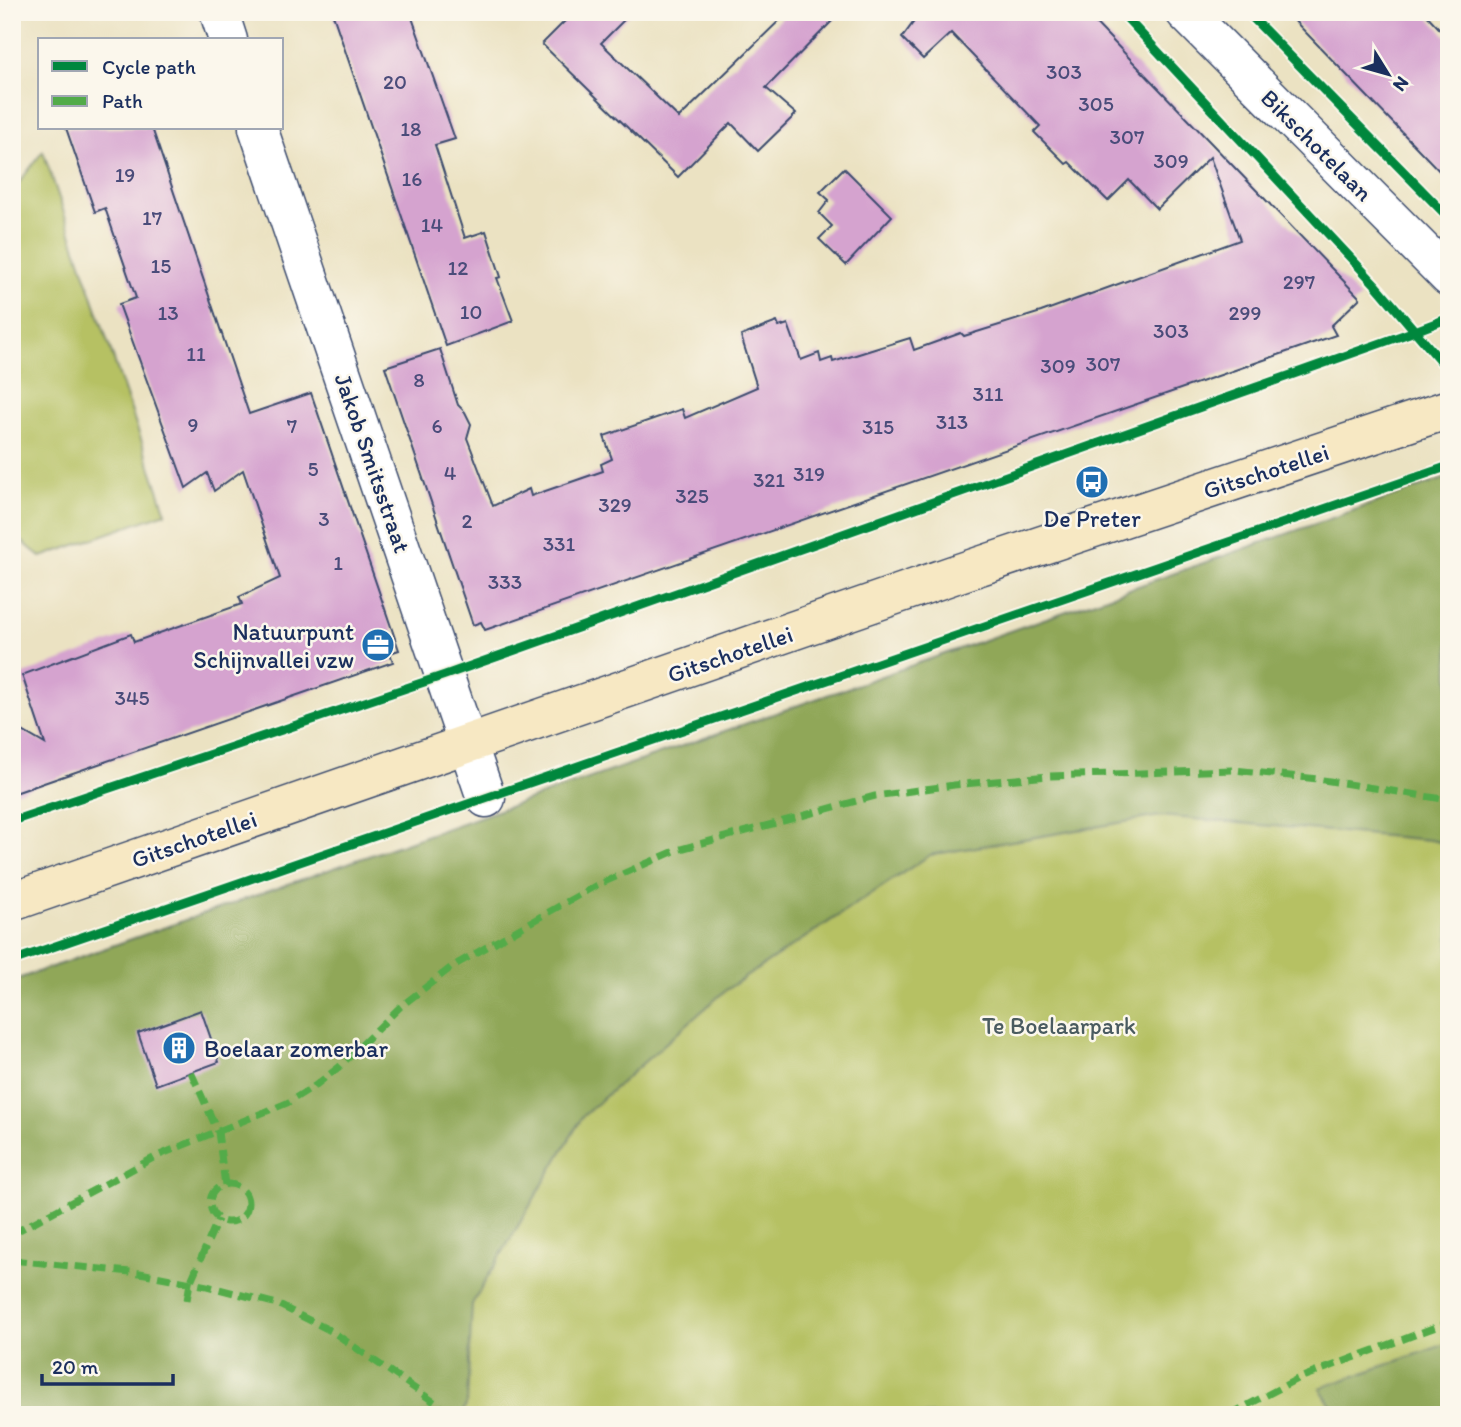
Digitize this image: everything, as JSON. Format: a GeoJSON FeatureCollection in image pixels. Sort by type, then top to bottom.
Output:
{"type":"FeatureCollection","features":[{"type":"Feature","properties":{"kind":"street"},"geometry":{"type":"LineString","coordinates":[[219,12],[227,38]]}},
{"type":"Feature","properties":{"kind":"street","name":"Bikschotelaan"},"geometry":{"type":"LineString","coordinates":[[1185,12],[1449,277]]}},
{"type":"Feature","properties":{"kind":"street","name":"Jakob Smitsstraat"},"geometry":{"type":"LineString","coordinates":[[259,130],[486,798]]}},
{"type":"Feature","properties":{"kind":"street","name":"Gitschotellei"},"geometry":{"type":"LineString","coordinates":[[12,902],[953,575],[1449,409]]}},
{"type":"Feature","properties":{"kind":"green space"},"geometry":{"type":"Polygon","coordinates":[[[43,151],[166,513],[41,557],[12,533],[12,192],[43,151]]]}},
{"type":"Feature","properties":{"kind":"green space","name":"Te Boelaarpark"},"geometry":{"type":"Polygon","coordinates":[[[1449,477],[1449,1415],[12,1415],[12,981],[1449,477]]]}},
{"type":"Feature","properties":{"kind":"green space"},"geometry":{"type":"Polygon","coordinates":[[[1449,477],[1449,844],[1430,840],[1160,816],[930,855],[726,990],[583,1116],[472,1304],[467,1402],[462,1415],[12,1415],[12,981],[1449,477]]]}},
{"type":"Feature","properties":{"kind":"green space"},"geometry":{"type":"Polygon","coordinates":[[[1449,1343],[1449,1415],[1337,1415],[1320,1388],[1449,1343]]]}},
{"type":"Feature","properties":{"kind":"building"},"geometry":{"type":"Polygon","coordinates":[[[332,12],[410,12],[455,139],[435,145],[465,238],[486,231],[501,277],[497,278],[513,321],[446,346],[332,12]]]}},
{"type":"Feature","properties":{"kind":"building"},"geometry":{"type":"Polygon","coordinates":[[[574,12],[632,12],[601,43],[679,118],[788,12],[841,12],[766,88],[796,114],[758,151],[731,123],[678,177],[542,44],[574,12]]]}},
{"type":"Feature","properties":{"kind":"building"},"geometry":{"type":"Polygon","coordinates":[[[921,12],[1085,12],[1360,298],[1331,326],[1336,335],[485,630],[481,622],[473,625],[385,367],[440,349],[458,405],[471,424],[467,438],[493,506],[529,489],[531,496],[603,471],[601,464],[612,459],[604,436],[682,409],[685,418],[757,387],[741,336],[777,322],[779,327],[788,324],[801,360],[819,353],[821,362],[832,358],[833,362],[910,338],[914,350],[961,333],[964,336],[1041,312],[1240,240],[1210,157],[1157,209],[1129,180],[1108,201],[1034,132],[1040,126],[951,33],[923,59],[902,38],[921,12]]]}},
{"type":"Feature","properties":{"kind":"building"},"geometry":{"type":"Polygon","coordinates":[[[1286,12],[1424,12],[1449,39],[1449,181],[1286,12]]]}},
{"type":"Feature","properties":{"kind":"building"},"geometry":{"type":"Polygon","coordinates":[[[67,130],[153,130],[249,414],[311,393],[399,650],[390,653],[393,662],[12,794],[12,725],[45,744],[22,675],[131,634],[134,642],[242,604],[239,597],[280,578],[243,470],[214,491],[207,473],[186,488],[119,304],[136,298],[105,208],[95,212],[67,130]]]}},
{"type":"Feature","properties":{"kind":"building"},"geometry":{"type":"Polygon","coordinates":[[[844,168],[892,216],[846,265],[819,239],[832,226],[819,213],[829,200],[820,192],[844,168]]]}},
{"type":"Feature","properties":{"kind":"building","name":"Boelaar zomerbar"},"geometry":{"type":"Polygon","coordinates":[[[201,1010],[219,1062],[156,1085],[138,1033],[201,1010]]]}},
{"type":"Feature","properties":{"kind":"marked path"},"geometry":{"type":"LineString","coordinates":[[12,1234],[157,1156],[287,1103],[339,1067],[400,1007],[453,966],[595,886],[677,850],[875,796],[1048,776],[1235,770],[1317,779],[1449,800]]}},
{"type":"Feature","properties":{"kind":"marked path"},"geometry":{"type":"LineString","coordinates":[[191,1072],[218,1132],[225,1185]]}},
{"type":"Feature","properties":{"kind":"marked path"},"geometry":{"type":"LineString","coordinates":[[229,1184],[242,1190],[248,1203],[242,1216],[229,1222],[216,1216],[210,1203],[216,1190],[229,1184]]}},
{"type":"Feature","properties":{"kind":"marked path"},"geometry":{"type":"LineString","coordinates":[[187,1300],[190,1283],[218,1219]]}},
{"type":"Feature","properties":{"kind":"marked path"},"geometry":{"type":"LineString","coordinates":[[12,1260],[140,1273],[207,1286],[277,1304],[333,1332],[453,1415]]}},
{"type":"Feature","properties":{"kind":"marked path"},"geometry":{"type":"LineString","coordinates":[[1229,1415],[1297,1379],[1449,1322]]}},
{"type":"Feature","properties":{"kind":"cycle path"},"geometry":{"type":"LineString","coordinates":[[12,821],[445,675],[1415,331],[1375,284],[1121,12]]}},
{"type":"Feature","properties":{"kind":"cycle path"},"geometry":{"type":"LineString","coordinates":[[1247,12],[1449,218]]}},
{"type":"Feature","properties":{"kind":"cycle path"},"geometry":{"type":"LineString","coordinates":[[1449,318],[1415,331],[1449,371]]}},
{"type":"Feature","properties":{"kind":"cycle path"},"geometry":{"type":"LineString","coordinates":[[12,961],[1449,466]]}},
{"type":"Feature","properties":{"kind":"place","name":"De Preter"},"geometry":{"type":"Point","coordinates":[1092,482]}},
{"type":"Feature","properties":{"kind":"place","name":"Natuurpunt Schijnvallei vzw"},"geometry":{"type":"Point","coordinates":[378,645]}},
{"type":"Feature","properties":{"kind":"place","name":"Boelaar zomerbar"},"geometry":{"type":"Point","coordinates":[179,1048]}}]}
